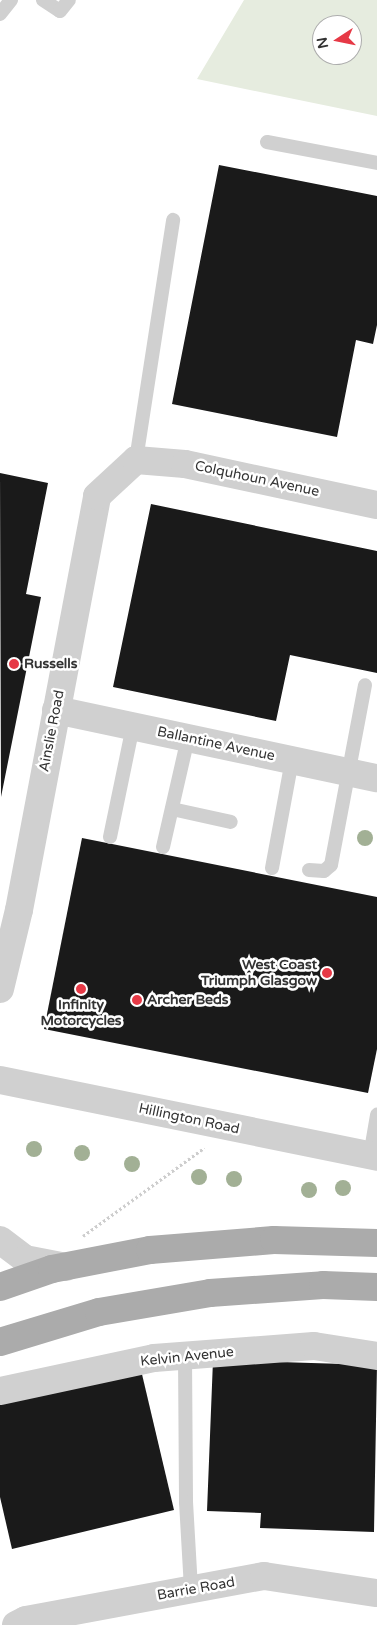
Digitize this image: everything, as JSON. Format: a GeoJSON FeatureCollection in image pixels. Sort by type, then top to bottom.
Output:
{"type":"FeatureCollection","features":[{"type":"Feature","properties":{"kind":"main road"},"geometry":{"type":"LineString","coordinates":[[0,1287],[66,1266],[150,1250],[274,1240],[377,1243]]}},
{"type":"Feature","properties":{"kind":"main road"},"geometry":{"type":"LineString","coordinates":[[0,1342],[99,1312],[210,1293],[323,1285],[377,1287]]}},
{"type":"Feature","properties":{"kind":"street","name":"Colquhoun Avenue"},"geometry":{"type":"LineString","coordinates":[[136,460],[185,464],[377,505]]}},
{"type":"Feature","properties":{"kind":"street","name":"Ainslie Road"},"geometry":{"type":"LineString","coordinates":[[0,989],[10,907],[56,710],[97,496],[136,460]]}},
{"type":"Feature","properties":{"kind":"street","name":"Ballantine Avenue"},"geometry":{"type":"LineString","coordinates":[[56,710],[377,778]]}},
{"type":"Feature","properties":{"kind":"street","name":"Hillington Road"},"geometry":{"type":"LineString","coordinates":[[0,1080],[373,1156]]}},
{"type":"Feature","properties":{"kind":"street"},"geometry":{"type":"LineString","coordinates":[[0,1240],[25,1259],[66,1266]]}},
{"type":"Feature","properties":{"kind":"street","name":"Kelvin Avenue"},"geometry":{"type":"LineString","coordinates":[[0,1392],[154,1358],[314,1346],[377,1356]]}},
{"type":"Feature","properties":{"kind":"street","name":"Barrie Road"},"geometry":{"type":"LineString","coordinates":[[31,1623],[264,1576],[377,1593]]}},
{"type":"Feature","properties":{"kind":"lane"},"geometry":{"type":"LineString","coordinates":[[0,14],[11,0]]}},
{"type":"Feature","properties":{"kind":"lane"},"geometry":{"type":"LineString","coordinates":[[43,0],[60,11],[68,0]]}},
{"type":"Feature","properties":{"kind":"lane"},"geometry":{"type":"LineString","coordinates":[[268,142],[377,163]]}},
{"type":"Feature","properties":{"kind":"lane"},"geometry":{"type":"LineString","coordinates":[[136,460],[173,220]]}},
{"type":"Feature","properties":{"kind":"lane"},"geometry":{"type":"LineString","coordinates":[[309,870],[324,872],[332,864],[347,772],[365,685]]}},
{"type":"Feature","properties":{"kind":"lane"},"geometry":{"type":"LineString","coordinates":[[110,837],[132,726]]}},
{"type":"Feature","properties":{"kind":"lane"},"geometry":{"type":"LineString","coordinates":[[163,847],[188,738]]}},
{"type":"Feature","properties":{"kind":"lane"},"geometry":{"type":"LineString","coordinates":[[272,868],[292,760]]}},
{"type":"Feature","properties":{"kind":"lane"},"geometry":{"type":"LineString","coordinates":[[172,809],[231,822]]}},
{"type":"Feature","properties":{"kind":"lane"},"geometry":{"type":"LineString","coordinates":[[373,1156],[377,1115]]}},
{"type":"Feature","properties":{"kind":"lane"},"geometry":{"type":"LineString","coordinates":[[185,1356],[186,1502],[191,1590]]}},
{"type":"Feature","properties":{"kind":"path"},"geometry":{"type":"LineString","coordinates":[[76,1241],[232,1128]]}},
{"type":"Feature","properties":{"kind":"shaded area"},"geometry":{"type":"Polygon","coordinates":[[[244,0],[377,0],[377,116],[197,79],[244,0]]]}},
{"type":"Feature","properties":{"kind":"building"},"geometry":{"type":"Polygon","coordinates":[[[219,165],[377,196],[377,325],[373,344],[356,340],[337,437],[172,404],[219,165]]]}},
{"type":"Feature","properties":{"kind":"building","name":"Russells"},"geometry":{"type":"Polygon","coordinates":[[[0,473],[48,483],[26,594],[41,597],[1,797],[0,473]]]}},
{"type":"Feature","properties":{"kind":"building"},"geometry":{"type":"Polygon","coordinates":[[[151,504],[377,551],[377,673],[290,655],[276,721],[113,687],[151,504]]]}},
{"type":"Feature","properties":{"kind":"building"},"geometry":{"type":"Polygon","coordinates":[[[82,838],[377,897],[377,1049],[368,1093],[44,1029],[82,838]]]}},
{"type":"Feature","properties":{"kind":"building"},"geometry":{"type":"Polygon","coordinates":[[[213,1360],[377,1365],[374,1532],[260,1528],[261,1513],[207,1511],[213,1360]]]}},
{"type":"Feature","properties":{"kind":"building"},"geometry":{"type":"Polygon","coordinates":[[[141,1370],[174,1510],[12,1549],[0,1497],[0,1403],[141,1370]]]}},
{"type":"Feature","properties":{"kind":"place","name":"Russells"},"geometry":{"type":"Point","coordinates":[14,664]}},
{"type":"Feature","properties":{"kind":"place","name":"West Coast Triumph Glasgow"},"geometry":{"type":"Point","coordinates":[327,973]}},
{"type":"Feature","properties":{"kind":"place","name":"Infinity Motorcycles"},"geometry":{"type":"Point","coordinates":[81,989]}},
{"type":"Feature","properties":{"kind":"place","name":"Archer Beds"},"geometry":{"type":"Point","coordinates":[137,1000]}}]}
